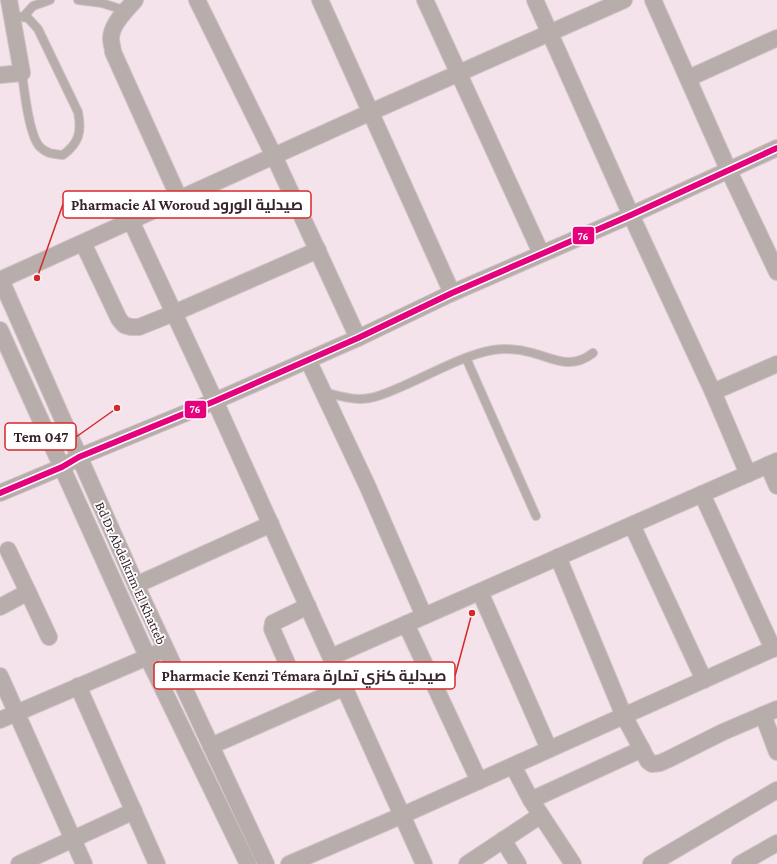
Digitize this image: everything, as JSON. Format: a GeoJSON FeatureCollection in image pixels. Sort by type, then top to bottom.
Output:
{"type":"FeatureCollection","features":[{"type":"Feature","properties":{"kind":"street"},"geometry":{"type":"LineString","coordinates":[[197,0],[274,156],[358,338]]}},
{"type":"Feature","properties":{"kind":"street"},"geometry":{"type":"LineString","coordinates":[[320,0],[452,293]]}},
{"type":"Feature","properties":{"kind":"street"},"geometry":{"type":"LineString","coordinates":[[425,0],[541,254]]}},
{"type":"Feature","properties":{"kind":"street"},"geometry":{"type":"LineString","coordinates":[[535,0],[631,215],[713,392],[748,474]]}},
{"type":"Feature","properties":{"kind":"street"},"geometry":{"type":"LineString","coordinates":[[0,280],[132,221],[179,198],[624,0]]}},
{"type":"Feature","properties":{"kind":"street"},"geometry":{"type":"LineString","coordinates":[[653,0],[689,78],[728,170],[775,263]]}},
{"type":"Feature","properties":{"kind":"street"},"geometry":{"type":"LineString","coordinates":[[131,5],[113,29],[111,38],[113,52],[179,198]]}},
{"type":"Feature","properties":{"kind":"street"},"geometry":{"type":"LineString","coordinates":[[0,75],[22,73],[14,11]]}},
{"type":"Feature","properties":{"kind":"street"},"geometry":{"type":"LineString","coordinates":[[689,78],[777,38]]}},
{"type":"Feature","properties":{"kind":"street"},"geometry":{"type":"LineString","coordinates":[[0,493],[62,467],[80,457],[215,402],[358,338],[452,293],[631,215],[777,148]]}},
{"type":"Feature","properties":{"kind":"street"},"geometry":{"type":"LineString","coordinates":[[132,221],[271,524],[424,864]]}},
{"type":"Feature","properties":{"kind":"street"},"geometry":{"type":"LineString","coordinates":[[83,243],[119,319],[124,325],[131,327],[139,327],[174,313],[318,250]]}},
{"type":"Feature","properties":{"kind":"street","name":"Bd Dr Abdelkrim El Khatteb"},"geometry":{"type":"LineString","coordinates":[[0,280],[136,585],[266,864]]}},
{"type":"Feature","properties":{"kind":"street"},"geometry":{"type":"LineString","coordinates":[[0,330],[148,658],[248,864]]}},
{"type":"Feature","properties":{"kind":"street"},"geometry":{"type":"LineString","coordinates":[[308,360],[367,485],[424,616]]}},
{"type":"Feature","properties":{"kind":"street"},"geometry":{"type":"LineString","coordinates":[[713,392],[777,364]]}},
{"type":"Feature","properties":{"kind":"street"},"geometry":{"type":"LineString","coordinates":[[331,657],[772,463],[777,486]]}},
{"type":"Feature","properties":{"kind":"street"},"geometry":{"type":"LineString","coordinates":[[289,864],[403,815],[775,648],[702,494]]}},
{"type":"Feature","properties":{"kind":"street"},"geometry":{"type":"LineString","coordinates":[[136,585],[271,524]]}},
{"type":"Feature","properties":{"kind":"street"},"geometry":{"type":"LineString","coordinates":[[632,525],[704,680]]}},
{"type":"Feature","properties":{"kind":"street"},"geometry":{"type":"LineString","coordinates":[[8,550],[49,637]]}},
{"type":"Feature","properties":{"kind":"street"},"geometry":{"type":"LineString","coordinates":[[558,557],[624,716],[648,761],[652,764],[660,763],[723,732],[770,712],[777,752]]}},
{"type":"Feature","properties":{"kind":"street"},"geometry":{"type":"LineString","coordinates":[[0,607],[28,592]]}},
{"type":"Feature","properties":{"kind":"street"},"geometry":{"type":"LineString","coordinates":[[480,592],[549,749]]}},
{"type":"Feature","properties":{"kind":"street"},"geometry":{"type":"LineString","coordinates":[[290,670],[272,629],[273,623],[308,606]]}},
{"type":"Feature","properties":{"kind":"street"},"geometry":{"type":"LineString","coordinates":[[406,624],[479,781]]}},
{"type":"Feature","properties":{"kind":"street"},"geometry":{"type":"LineString","coordinates":[[0,720],[166,649]]}},
{"type":"Feature","properties":{"kind":"street"},"geometry":{"type":"LineString","coordinates":[[0,676],[84,864]]}},
{"type":"Feature","properties":{"kind":"street"},"geometry":{"type":"LineString","coordinates":[[78,686],[156,864]]}},
{"type":"Feature","properties":{"kind":"street"},"geometry":{"type":"LineString","coordinates":[[211,746],[344,687]]}},
{"type":"Feature","properties":{"kind":"street"},"geometry":{"type":"LineString","coordinates":[[531,800],[642,749]]}},
{"type":"Feature","properties":{"kind":"street"},"geometry":{"type":"LineString","coordinates":[[513,766],[531,800],[573,864]]}},
{"type":"Feature","properties":{"kind":"street"},"geometry":{"type":"LineString","coordinates":[[651,864],[777,790]]}},
{"type":"Feature","properties":{"kind":"street"},"geometry":{"type":"LineString","coordinates":[[19,864],[134,811]]}},
{"type":"Feature","properties":{"kind":"street"},"geometry":{"type":"LineString","coordinates":[[468,864],[541,815]]}},
{"type":"Feature","properties":{"kind":"street"},"geometry":{"type":"LineString","coordinates":[[503,840],[518,864]]}},
{"type":"Feature","properties":{"kind":"street"},"geometry":{"type":"LineString","coordinates":[[740,864],[777,843]]}},
{"type":"Feature","properties":{"kind":"lane"},"geometry":{"type":"LineString","coordinates":[[14,11],[50,0]]}},
{"type":"Feature","properties":{"kind":"lane"},"geometry":{"type":"LineString","coordinates":[[78,0],[131,5]]}},
{"type":"Feature","properties":{"kind":"lane"},"geometry":{"type":"LineString","coordinates":[[14,11],[28,18],[38,28],[78,112],[81,124],[79,137],[73,148],[63,155],[49,154],[38,146],[30,126],[22,73]]}},
{"type":"Feature","properties":{"kind":"lane"},"geometry":{"type":"LineString","coordinates":[[323,392],[342,397],[359,399],[380,396],[466,358],[487,351],[508,348],[533,353],[556,360],[575,362],[585,359],[593,353]]}},
{"type":"Feature","properties":{"kind":"lane"},"geometry":{"type":"LineString","coordinates":[[466,358],[536,516]]}},
{"type":"Feature","properties":{"kind":"transit line","name":"76"},"geometry":{"type":"LineString","coordinates":[[0,493],[62,467],[79,457],[215,401],[358,338],[452,293],[631,215],[777,148]]}},
{"type":"Feature","properties":{"kind":"place","name":"Pharmacie Al Woroud صيدلية الورود"},"geometry":{"type":"Point","coordinates":[37,278]}},
{"type":"Feature","properties":{"kind":"place","name":"Tem 047"},"geometry":{"type":"Point","coordinates":[117,408]}},
{"type":"Feature","properties":{"kind":"place","name":"Pharmacie Kenzi Témara صيدلية كنزي تمارة"},"geometry":{"type":"Point","coordinates":[472,613]}}]}
